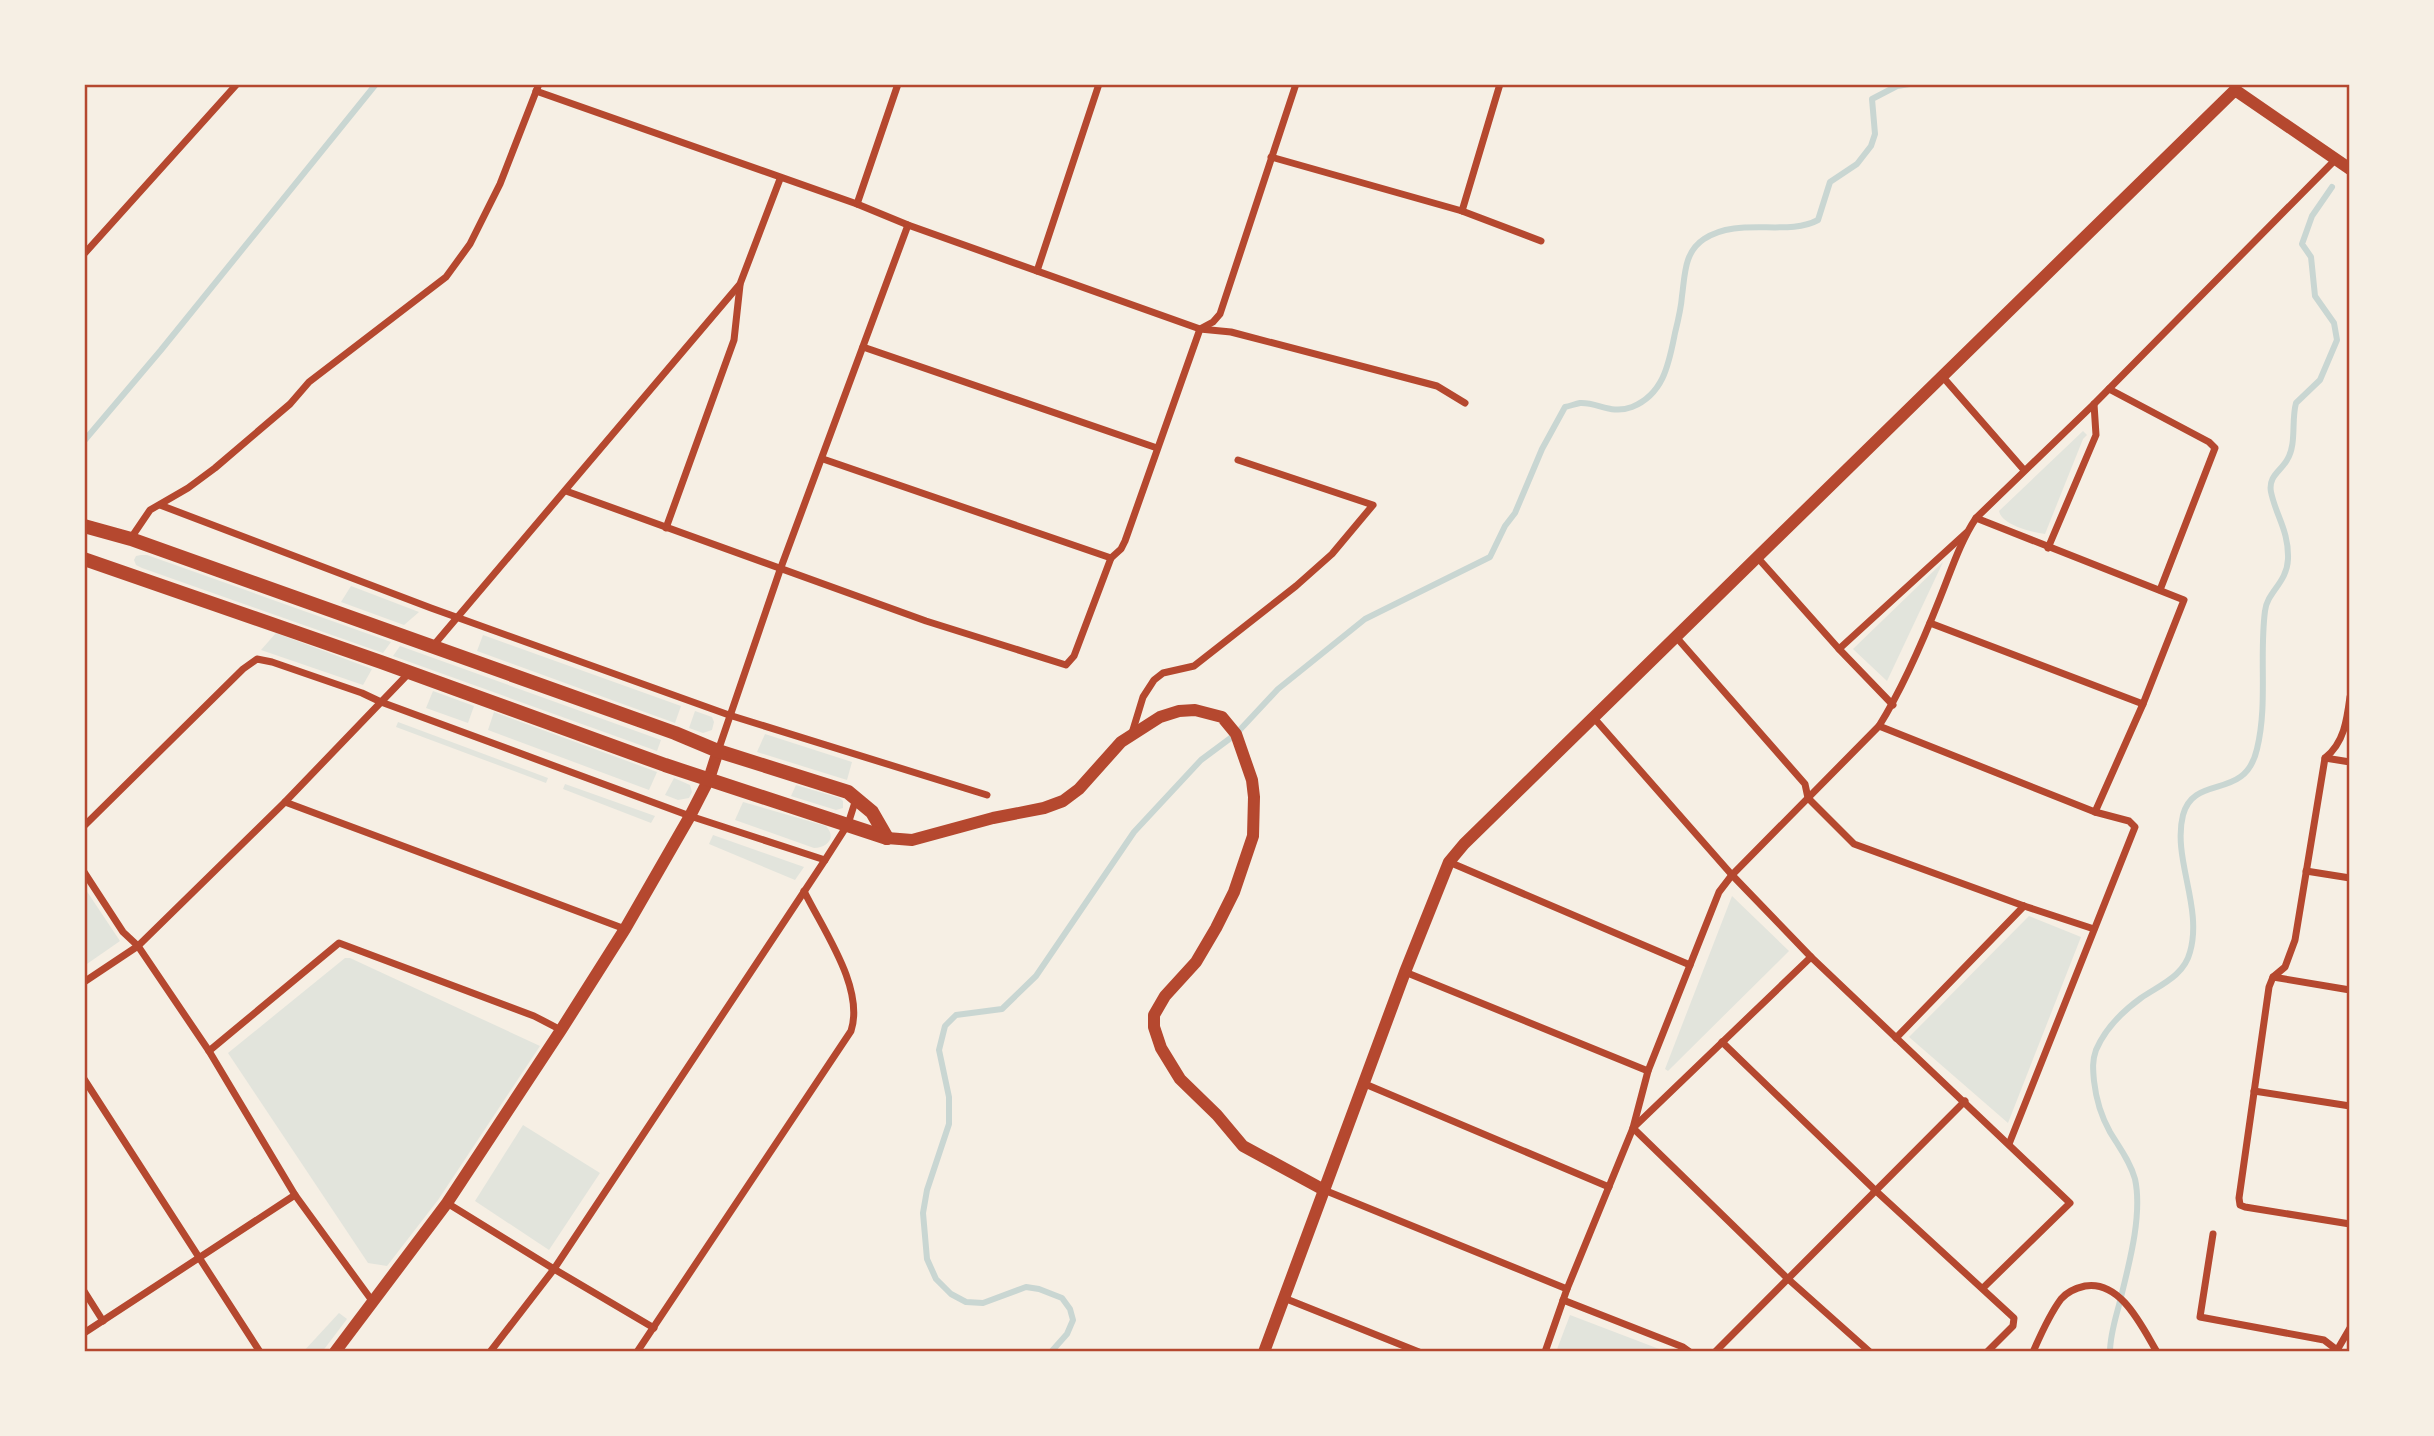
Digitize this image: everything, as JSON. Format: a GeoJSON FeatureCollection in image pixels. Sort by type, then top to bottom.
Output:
{"type":"FeatureCollection","features":[{"type":"Feature","properties":{"kind":"main road"},"geometry":{"type":"LineString","coordinates":[[84,526],[131,539],[433,646],[718,751],[848,792],[872,812],[887,838]]}},
{"type":"Feature","properties":{"kind":"main road"},"geometry":{"type":"LineString","coordinates":[[84,559],[709,779],[887,838]]}},
{"type":"Feature","properties":{"kind":"street"},"geometry":{"type":"LineString","coordinates":[[84,254],[237,84]]}},
{"type":"Feature","properties":{"kind":"street"},"geometry":{"type":"LineString","coordinates":[[857,204],[898,84]]}},
{"type":"Feature","properties":{"kind":"street"},"geometry":{"type":"LineString","coordinates":[[1037,271],[1099,84]]}},
{"type":"Feature","properties":{"kind":"street"},"geometry":{"type":"LineString","coordinates":[[566,491],[926,621],[1066,665],[1074,656],[1111,558],[1121,550],[1125,541],[1200,329],[1213,322],[1220,314],[1296,84]]}},
{"type":"Feature","properties":{"kind":"street"},"geometry":{"type":"LineString","coordinates":[[1462,211],[1500,84]]}},
{"type":"Feature","properties":{"kind":"street"},"geometry":{"type":"LineString","coordinates":[[1264,1352],[1405,972],[1449,862],[2236,87],[2350,169]]}},
{"type":"Feature","properties":{"kind":"street"},"geometry":{"type":"LineString","coordinates":[[131,539],[150,510],[215,468],[290,404],[309,382],[329,365],[446,277],[470,244],[500,184],[537,88],[780,179],[857,204],[908,225],[1200,329],[1230,332],[1437,386],[1465,403]]}},
{"type":"Feature","properties":{"kind":"street"},"geometry":{"type":"LineString","coordinates":[[1271,157],[1462,211],[1541,241]]}},
{"type":"Feature","properties":{"kind":"street"},"geometry":{"type":"LineString","coordinates":[[1545,1352],[1567,1289],[1633,1128],[1648,1071],[1719,892],[1879,726],[1893,705],[1966,533],[1976,518],[2094,404],[2335,160]]}},
{"type":"Feature","properties":{"kind":"street"},"geometry":{"type":"LineString","coordinates":[[666,528],[734,340],[740,284],[780,179]]}},
{"type":"Feature","properties":{"kind":"street"},"geometry":{"type":"LineString","coordinates":[[335,1352],[447,1203],[561,1030],[625,929],[709,779],[780,570],[908,225]]}},
{"type":"Feature","properties":{"kind":"street"},"geometry":{"type":"LineString","coordinates":[[433,646],[740,284]]}},
{"type":"Feature","properties":{"kind":"street"},"geometry":{"type":"LineString","coordinates":[[863,347],[1157,448]]}},
{"type":"Feature","properties":{"kind":"street"},"geometry":{"type":"LineString","coordinates":[[1941,376],[2024,471]]}},
{"type":"Feature","properties":{"kind":"street"},"geometry":{"type":"LineString","coordinates":[[2109,389],[2209,442],[2215,449],[2160,590]]}},
{"type":"Feature","properties":{"kind":"street"},"geometry":{"type":"LineString","coordinates":[[2048,548],[2096,435],[2094,404]]}},
{"type":"Feature","properties":{"kind":"street"},"geometry":{"type":"LineString","coordinates":[[823,459],[1111,558]]}},
{"type":"Feature","properties":{"kind":"street"},"geometry":{"type":"LineString","coordinates":[[1132,733],[1143,697],[1154,680],[1163,673],[1194,666],[1296,586],[1332,554],[1373,505],[1238,460]]}},
{"type":"Feature","properties":{"kind":"street"},"geometry":{"type":"LineString","coordinates":[[160,505],[431,608],[729,715],[987,795]]}},
{"type":"Feature","properties":{"kind":"street"},"geometry":{"type":"LineString","coordinates":[[1976,518],[2184,600],[2143,704],[2095,812]]}},
{"type":"Feature","properties":{"kind":"street"},"geometry":{"type":"LineString","coordinates":[[1839,649],[1966,533]]}},
{"type":"Feature","properties":{"kind":"street"},"geometry":{"type":"LineString","coordinates":[[1757,557],[1893,705]]}},
{"type":"Feature","properties":{"kind":"street"},"geometry":{"type":"LineString","coordinates":[[1930,623],[2143,704]]}},
{"type":"Feature","properties":{"kind":"street"},"geometry":{"type":"LineString","coordinates":[[1677,638],[1805,784],[1808,798],[1854,844],[2094,929]]}},
{"type":"Feature","properties":{"kind":"street"},"geometry":{"type":"LineString","coordinates":[[84,826],[243,669],[257,659],[323,679],[690,816],[825,860]]}},
{"type":"Feature","properties":{"kind":"street"},"geometry":{"type":"LineString","coordinates":[[84,982],[138,946],[285,802],[409,673]]}},
{"type":"Feature","properties":{"kind":"street"},"geometry":{"type":"LineString","coordinates":[[2350,697],[2346,723],[2336,750],[2325,758],[2295,940],[2285,967],[2273,977],[2269,987],[2240,1205],[2350,1224]]}},
{"type":"Feature","properties":{"kind":"street"},"geometry":{"type":"LineString","coordinates":[[887,838],[912,840],[982,820],[1044,808],[1079,789],[1121,742],[1160,717],[1178,711],[1195,710],[1222,717],[1236,733],[1252,780],[1253,836],[1234,892],[1196,962],[1165,996],[1154,1015],[1154,1027],[1161,1048],[1180,1079],[1217,1115],[1243,1146],[1324,1189],[1567,1289]]}},
{"type":"Feature","properties":{"kind":"street"},"geometry":{"type":"LineString","coordinates":[[1594,718],[1732,876],[1811,957],[2070,1203],[1983,1288]]}},
{"type":"Feature","properties":{"kind":"street"},"geometry":{"type":"LineString","coordinates":[[1879,726],[2095,812],[2133,823],[2135,830],[2009,1144]]}},
{"type":"Feature","properties":{"kind":"street"},"geometry":{"type":"LineString","coordinates":[[2325,758],[2350,762]]}},
{"type":"Feature","properties":{"kind":"street"},"geometry":{"type":"LineString","coordinates":[[491,1352],[554,1269],[825,860],[848,824],[856,799]]}},
{"type":"Feature","properties":{"kind":"street"},"geometry":{"type":"LineString","coordinates":[[285,802],[625,929]]}},
{"type":"Feature","properties":{"kind":"street"},"geometry":{"type":"LineString","coordinates":[[1449,862],[1690,965]]}},
{"type":"Feature","properties":{"kind":"street"},"geometry":{"type":"LineString","coordinates":[[2305,871],[2350,878]]}},
{"type":"Feature","properties":{"kind":"street"},"geometry":{"type":"LineString","coordinates":[[84,872],[123,932],[138,946],[209,1051],[295,1195],[373,1302]]}},
{"type":"Feature","properties":{"kind":"street"},"geometry":{"type":"LineString","coordinates":[[636,1352],[851,1031],[856,1009],[850,983],[804,891]]}},
{"type":"Feature","properties":{"kind":"street"},"geometry":{"type":"LineString","coordinates":[[1896,1038],[2024,906]]}},
{"type":"Feature","properties":{"kind":"street"},"geometry":{"type":"LineString","coordinates":[[209,1051],[339,943],[534,1016],[561,1030]]}},
{"type":"Feature","properties":{"kind":"street"},"geometry":{"type":"LineString","coordinates":[[1633,1128],[1811,957]]}},
{"type":"Feature","properties":{"kind":"street"},"geometry":{"type":"LineString","coordinates":[[1405,972],[1648,1071]]}},
{"type":"Feature","properties":{"kind":"street"},"geometry":{"type":"LineString","coordinates":[[2273,977],[2350,990]]}},
{"type":"Feature","properties":{"kind":"street"},"geometry":{"type":"LineString","coordinates":[[1722,1042],[1876,1191],[2014,1318],[2013,1326],[1987,1352]]}},
{"type":"Feature","properties":{"kind":"street"},"geometry":{"type":"LineString","coordinates":[[84,1079],[260,1352]]}},
{"type":"Feature","properties":{"kind":"street"},"geometry":{"type":"LineString","coordinates":[[1365,1084],[1609,1188]]}},
{"type":"Feature","properties":{"kind":"street"},"geometry":{"type":"LineString","coordinates":[[2255,1091],[2350,1106]]}},
{"type":"Feature","properties":{"kind":"street"},"geometry":{"type":"LineString","coordinates":[[1715,1352],[1965,1101]]}},
{"type":"Feature","properties":{"kind":"street"},"geometry":{"type":"LineString","coordinates":[[1633,1128],[1787,1278],[1870,1352]]}},
{"type":"Feature","properties":{"kind":"street"},"geometry":{"type":"LineString","coordinates":[[84,1333],[295,1195]]}},
{"type":"Feature","properties":{"kind":"street"},"geometry":{"type":"LineString","coordinates":[[447,1203],[654,1328]]}},
{"type":"Feature","properties":{"kind":"street"},"geometry":{"type":"LineString","coordinates":[[2213,1234],[2200,1317],[2324,1340],[2336,1351],[2350,1328]]}},
{"type":"Feature","properties":{"kind":"street"},"geometry":{"type":"LineString","coordinates":[[2033,1352],[2048,1319],[2063,1297],[2080,1287],[2090,1286],[2102,1287],[2121,1298],[2157,1352]]}},
{"type":"Feature","properties":{"kind":"street"},"geometry":{"type":"LineString","coordinates":[[84,1291],[103,1321]]}},
{"type":"Feature","properties":{"kind":"street"},"geometry":{"type":"LineString","coordinates":[[1284,1298],[1419,1352]]}},
{"type":"Feature","properties":{"kind":"street"},"geometry":{"type":"LineString","coordinates":[[1563,1300],[1690,1352]]}},
{"type":"Feature","properties":{"kind":"shaded area"},"geometry":{"type":"Polygon","coordinates":[[[2083,431],[2087,435],[2083,439],[2045,534],[2025,530],[2005,520],[1999,511],[2083,431]]]}},
{"type":"Feature","properties":{"kind":"shaded area"},"geometry":{"type":"Polygon","coordinates":[[[141,555],[391,642],[383,653],[142,568],[136,565],[134,560],[141,555]]]}},
{"type":"Feature","properties":{"kind":"shaded area"},"geometry":{"type":"Polygon","coordinates":[[[1943,562],[1887,681],[1853,649],[1943,562]]]}},
{"type":"Feature","properties":{"kind":"shaded area"},"geometry":{"type":"Polygon","coordinates":[[[351,586],[419,612],[404,625],[341,602],[351,586]]]}},
{"type":"Feature","properties":{"kind":"shaded area"},"geometry":{"type":"Polygon","coordinates":[[[276,633],[372,669],[363,685],[261,650],[276,633]]]}},
{"type":"Feature","properties":{"kind":"shaded area"},"geometry":{"type":"Polygon","coordinates":[[[483,635],[681,706],[675,723],[477,651],[483,635]]]}},
{"type":"Feature","properties":{"kind":"shaded area"},"geometry":{"type":"Polygon","coordinates":[[[400,646],[661,740],[657,751],[393,656],[400,646]]]}},
{"type":"Feature","properties":{"kind":"shaded area"},"geometry":{"type":"Polygon","coordinates":[[[433,691],[474,706],[468,723],[426,708],[433,691]]]}},
{"type":"Feature","properties":{"kind":"shaded area"},"geometry":{"type":"Polygon","coordinates":[[[695,711],[712,717],[712,730],[703,733],[689,728],[695,711]]]}},
{"type":"Feature","properties":{"kind":"shaded area"},"geometry":{"type":"Polygon","coordinates":[[[494,712],[657,772],[649,790],[488,730],[494,712]]]}},
{"type":"Feature","properties":{"kind":"shaded area"},"geometry":{"type":"Polygon","coordinates":[[[398,722],[548,778],[546,783],[396,727],[398,722]]]}},
{"type":"Feature","properties":{"kind":"shaded area"},"geometry":{"type":"Polygon","coordinates":[[[765,734],[852,762],[847,780],[757,752],[765,734]]]}},
{"type":"Feature","properties":{"kind":"shaded area"},"geometry":{"type":"Polygon","coordinates":[[[674,778],[690,785],[692,792],[689,798],[678,800],[665,795],[674,778]]]}},
{"type":"Feature","properties":{"kind":"shaded area"},"geometry":{"type":"Polygon","coordinates":[[[565,784],[655,816],[651,823],[563,789],[565,784]]]}},
{"type":"Feature","properties":{"kind":"shaded area"},"geometry":{"type":"Polygon","coordinates":[[[796,785],[840,798],[843,808],[836,810],[791,796],[796,785]]]}},
{"type":"Feature","properties":{"kind":"shaded area"},"geometry":{"type":"Polygon","coordinates":[[[743,802],[826,826],[831,834],[829,842],[814,848],[735,820],[743,802]]]}},
{"type":"Feature","properties":{"kind":"shaded area"},"geometry":{"type":"Polygon","coordinates":[[[713,835],[804,867],[795,880],[709,844],[713,835]]]}},
{"type":"Feature","properties":{"kind":"shaded area"},"geometry":{"type":"Polygon","coordinates":[[[84,887],[120,941],[84,966],[84,887]]]}},
{"type":"Feature","properties":{"kind":"shaded area"},"geometry":{"type":"Polygon","coordinates":[[[1732,896],[1789,951],[1668,1071],[1665,1069],[1732,896]]]}},
{"type":"Feature","properties":{"kind":"shaded area"},"geometry":{"type":"Polygon","coordinates":[[[2029,916],[2081,937],[2008,1123],[1909,1037],[2029,916]]]}},
{"type":"Feature","properties":{"kind":"shaded area"},"geometry":{"type":"Polygon","coordinates":[[[345,958],[540,1046],[438,1200],[387,1266],[368,1263],[228,1053],[345,958]]]}},
{"type":"Feature","properties":{"kind":"shaded area"},"geometry":{"type":"Polygon","coordinates":[[[523,1125],[600,1173],[549,1250],[475,1201],[523,1125]]]}},
{"type":"Feature","properties":{"kind":"shaded area"},"geometry":{"type":"Polygon","coordinates":[[[339,1313],[347,1319],[322,1352],[303,1352],[339,1313]]]}},
{"type":"Feature","properties":{"kind":"shaded area"},"geometry":{"type":"Polygon","coordinates":[[[1570,1315],[1667,1352],[1556,1352],[1570,1315]]]}},
{"type":"Feature","properties":{"kind":"waterway"},"geometry":{"type":"LineString","coordinates":[[84,441],[376,84]]}},
{"type":"Feature","properties":{"kind":"waterway"},"geometry":{"type":"LineString","coordinates":[[1051,1352],[1067,1334],[1073,1320],[1070,1309],[1062,1298],[1026,1287],[983,1303],[966,1302],[951,1294],[936,1279],[927,1259],[923,1213],[927,1190],[949,1124],[949,1097],[939,1050],[945,1026],[956,1015],[1002,1009],[1036,976],[1134,832],[1201,760],[1236,734],[1278,689],[1365,619],[1490,557],[1505,526],[1515,513],[1542,449],[1565,407],[1587,403],[1624,409],[1643,401],[1658,386],[1670,355],[1687,264],[1697,244],[1717,232],[1732,229],[1792,227],[1818,220],[1830,182],[1857,164],[1871,146],[1875,134],[1872,99],[1897,86],[1910,84]]}},
{"type":"Feature","properties":{"kind":"waterway"},"geometry":{"type":"LineString","coordinates":[[2110,1352],[2136,1225],[2137,1194],[2130,1166],[2099,1107],[2094,1081],[2094,1058],[2100,1042],[2115,1021],[2134,1003],[2177,974],[2187,960],[2193,935],[2193,918],[2181,848],[2183,815],[2189,802],[2198,794],[2242,776],[2251,765],[2257,749],[2263,698],[2265,611],[2269,598],[2284,575],[2288,559],[2288,549],[2271,492],[2271,482],[2290,454],[2296,403],[2320,380],[2337,340],[2334,323],[2315,296],[2311,257],[2302,244],[2312,216],[2332,187]]}}]}
